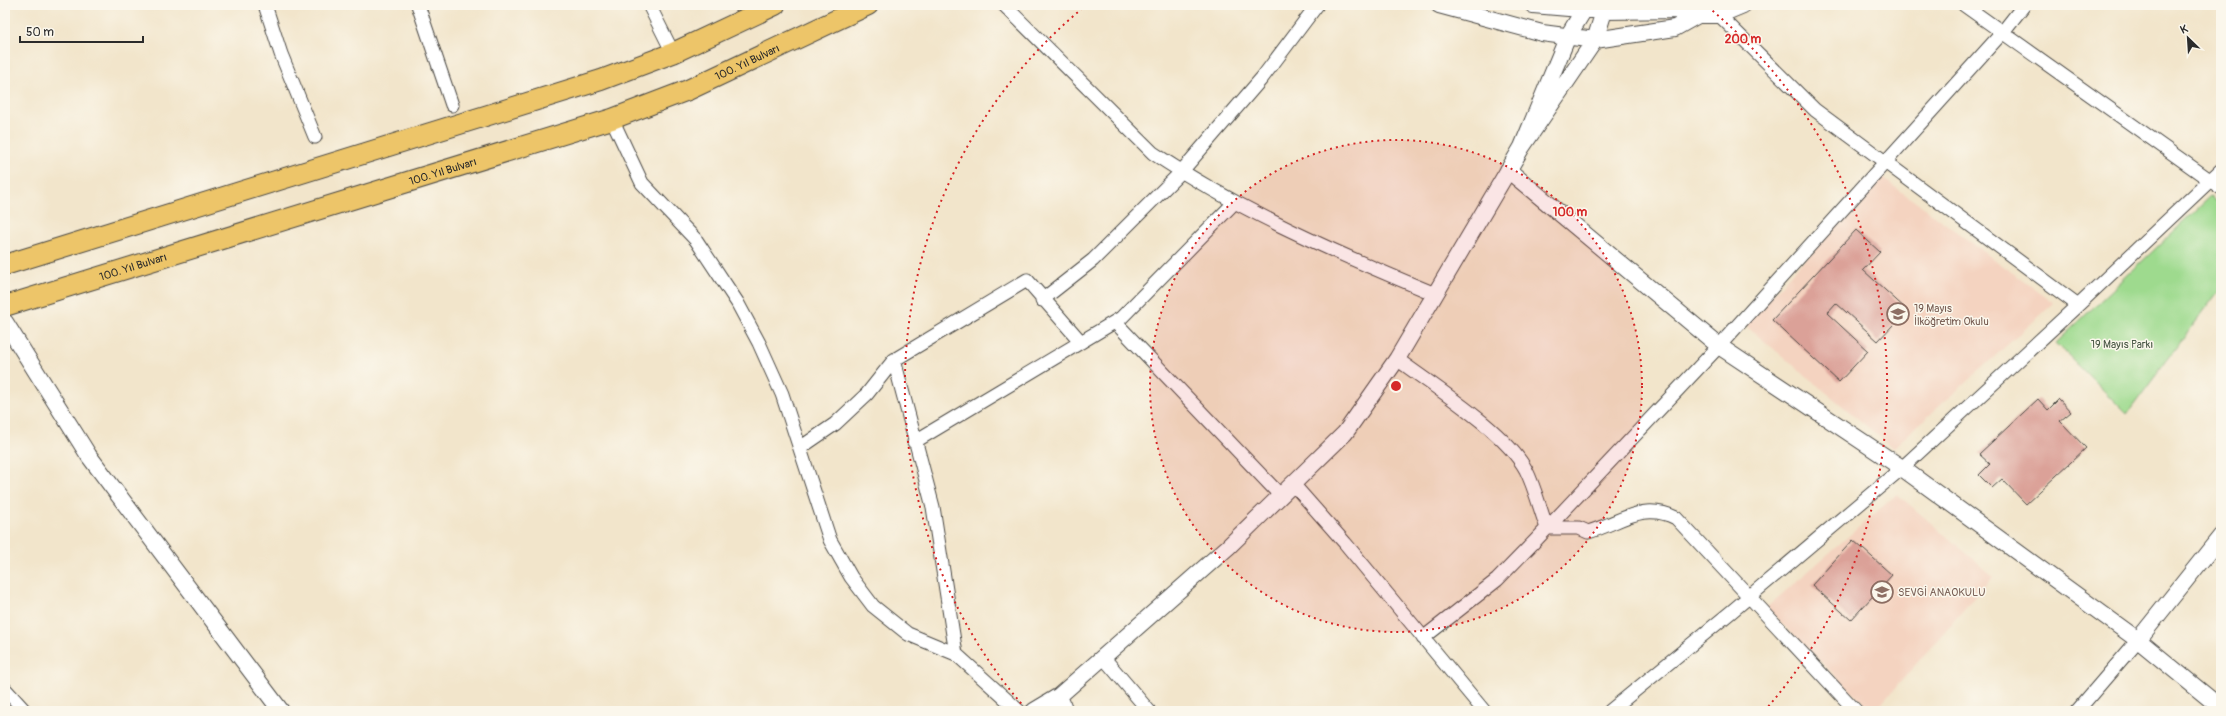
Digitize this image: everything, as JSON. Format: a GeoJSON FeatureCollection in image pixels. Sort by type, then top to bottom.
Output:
{"type":"FeatureCollection","features":[{"type":"Feature","properties":{"kind":"main road"},"geometry":{"type":"LineString","coordinates":[[5,265],[601,80],[673,53],[775,5]]}},
{"type":"Feature","properties":{"kind":"main road","name":"100. Yıl Bulvarı"},"geometry":{"type":"LineString","coordinates":[[5,306],[612,119],[688,90],[868,5]]}},
{"type":"Feature","properties":{"kind":"street"},"geometry":{"type":"LineString","coordinates":[[265,5],[281,54],[315,137]]}},
{"type":"Feature","properties":{"kind":"street"},"geometry":{"type":"LineString","coordinates":[[418,5],[452,105]]}},
{"type":"Feature","properties":{"kind":"street"},"geometry":{"type":"LineString","coordinates":[[649,5],[673,53]]}},
{"type":"Feature","properties":{"kind":"street"},"geometry":{"type":"LineString","coordinates":[[1004,5],[1153,153],[1181,172],[1235,202],[1369,267],[1434,294]]}},
{"type":"Feature","properties":{"kind":"street"},"geometry":{"type":"LineString","coordinates":[[1042,300],[1093,260],[1181,172],[1262,78],[1317,5]]}},
{"type":"Feature","properties":{"kind":"street"},"geometry":{"type":"LineString","coordinates":[[1439,5],[1542,32],[1594,40],[1674,28],[1698,15]]}},
{"type":"Feature","properties":{"kind":"street"},"geometry":{"type":"LineString","coordinates":[[1533,5],[1683,10],[1698,15],[1718,15],[1743,5]]}},
{"type":"Feature","properties":{"kind":"street"},"geometry":{"type":"LineString","coordinates":[[1964,5],[2216,184]]}},
{"type":"Feature","properties":{"kind":"street"},"geometry":{"type":"LineString","coordinates":[[1424,638],[1497,580],[1547,528],[1719,346],[2002,33],[2024,5]]}},
{"type":"Feature","properties":{"kind":"street"},"geometry":{"type":"LineString","coordinates":[[1522,147],[1568,36],[1585,7]]}},
{"type":"Feature","properties":{"kind":"street"},"geometry":{"type":"LineString","coordinates":[[1034,711],[1059,696],[1228,547],[1345,433],[1397,358],[1522,147],[1594,40],[1605,8]]}},
{"type":"Feature","properties":{"kind":"street"},"geometry":{"type":"LineString","coordinates":[[1718,15],[1815,110],[1883,163],[2078,305]]}},
{"type":"Feature","properties":{"kind":"street"},"geometry":{"type":"LineString","coordinates":[[612,119],[642,183],[696,240],[737,302],[759,343],[782,394],[830,540],[851,577],[873,606],[908,634],[956,654],[1019,711]]}},
{"type":"Feature","properties":{"kind":"street"},"geometry":{"type":"LineString","coordinates":[[1508,170],[1719,346],[1902,468],[2138,640],[2221,708]]}},
{"type":"Feature","properties":{"kind":"street"},"geometry":{"type":"LineString","coordinates":[[1610,711],[1748,598],[1902,468],[2078,305],[2216,184],[2221,170]]}},
{"type":"Feature","properties":{"kind":"street"},"geometry":{"type":"LineString","coordinates":[[914,442],[1121,318],[1235,202]]}},
{"type":"Feature","properties":{"kind":"street"},"geometry":{"type":"LineString","coordinates":[[800,448],[835,424],[867,394],[894,360],[1027,280],[1042,300],[1081,342]]}},
{"type":"Feature","properties":{"kind":"street"},"geometry":{"type":"LineString","coordinates":[[5,322],[89,456],[281,711]]}},
{"type":"Feature","properties":{"kind":"street"},"geometry":{"type":"LineString","coordinates":[[1115,322],[1281,496]]}},
{"type":"Feature","properties":{"kind":"street"},"geometry":{"type":"LineString","coordinates":[[1397,358],[1482,422],[1506,445],[1526,470],[1547,528]]}},
{"type":"Feature","properties":{"kind":"street"},"geometry":{"type":"LineString","coordinates":[[894,360],[914,442],[933,507],[956,654]]}},
{"type":"Feature","properties":{"kind":"street"},"geometry":{"type":"LineString","coordinates":[[1293,484],[1345,543],[1484,711]]}},
{"type":"Feature","properties":{"kind":"street"},"geometry":{"type":"LineString","coordinates":[[1547,528],[1579,528],[1588,532],[1632,514],[1650,510],[1664,512],[1676,518],[1748,598],[1856,711]]}},
{"type":"Feature","properties":{"kind":"street"},"geometry":{"type":"LineString","coordinates":[[2077,711],[2138,640],[2221,536]]}},
{"type":"Feature","properties":{"kind":"street"},"geometry":{"type":"LineString","coordinates":[[1103,658],[1149,711]]}},
{"type":"Feature","properties":{"kind":"street"},"geometry":{"type":"LineString","coordinates":[[5,688],[24,711]]}},
{"type":"Feature","properties":{"kind":"street"},"geometry":{"type":"LineString","coordinates":[[1059,696],[1065,711]]}},
{"type":"Feature","properties":{"kind":"shaded area","name":"19 Mayıs İlköğretim Okulu"},"geometry":{"type":"Polygon","coordinates":[[[1880,176],[2054,303],[1893,448],[1745,325],[1880,176]]]}},
{"type":"Feature","properties":{"kind":"shaded area","name":"SEVGİ ANAOKULU"},"geometry":{"type":"Polygon","coordinates":[[[1897,494],[1993,576],[1875,711],[1871,711],[1766,608],[1897,494]]]}},
{"type":"Feature","properties":{"kind":"green space","name":"19 Mayıs Parkı"},"geometry":{"type":"Polygon","coordinates":[[[2210,197],[2221,205],[2221,288],[2127,414],[2056,343],[2210,197]]]}},
{"type":"Feature","properties":{"kind":"building"},"geometry":{"type":"Polygon","coordinates":[[[1856,230],[1880,252],[1863,270],[1907,310],[1878,341],[1836,303],[1827,313],[1868,351],[1839,382],[1772,320],[1856,230]]]}},
{"type":"Feature","properties":{"kind":"building"},"geometry":{"type":"Polygon","coordinates":[[[2038,399],[2048,410],[2059,399],[2071,412],[2060,421],[2086,448],[2026,504],[2002,479],[1992,488],[1979,475],[1990,464],[1979,454],[2038,399]]]}},
{"type":"Feature","properties":{"kind":"building"},"geometry":{"type":"Polygon","coordinates":[[[1853,540],[1892,575],[1851,620],[1812,585],[1853,540]]]}},
{"type":"Feature","properties":{"kind":"place","name":"19 Mayıs İlköğretim Okulu"},"geometry":{"type":"Point","coordinates":[1898,314]}},
{"type":"Feature","properties":{"kind":"place","name":"SEVGİ ANAOKULU"},"geometry":{"type":"Point","coordinates":[1882,592]}}]}
